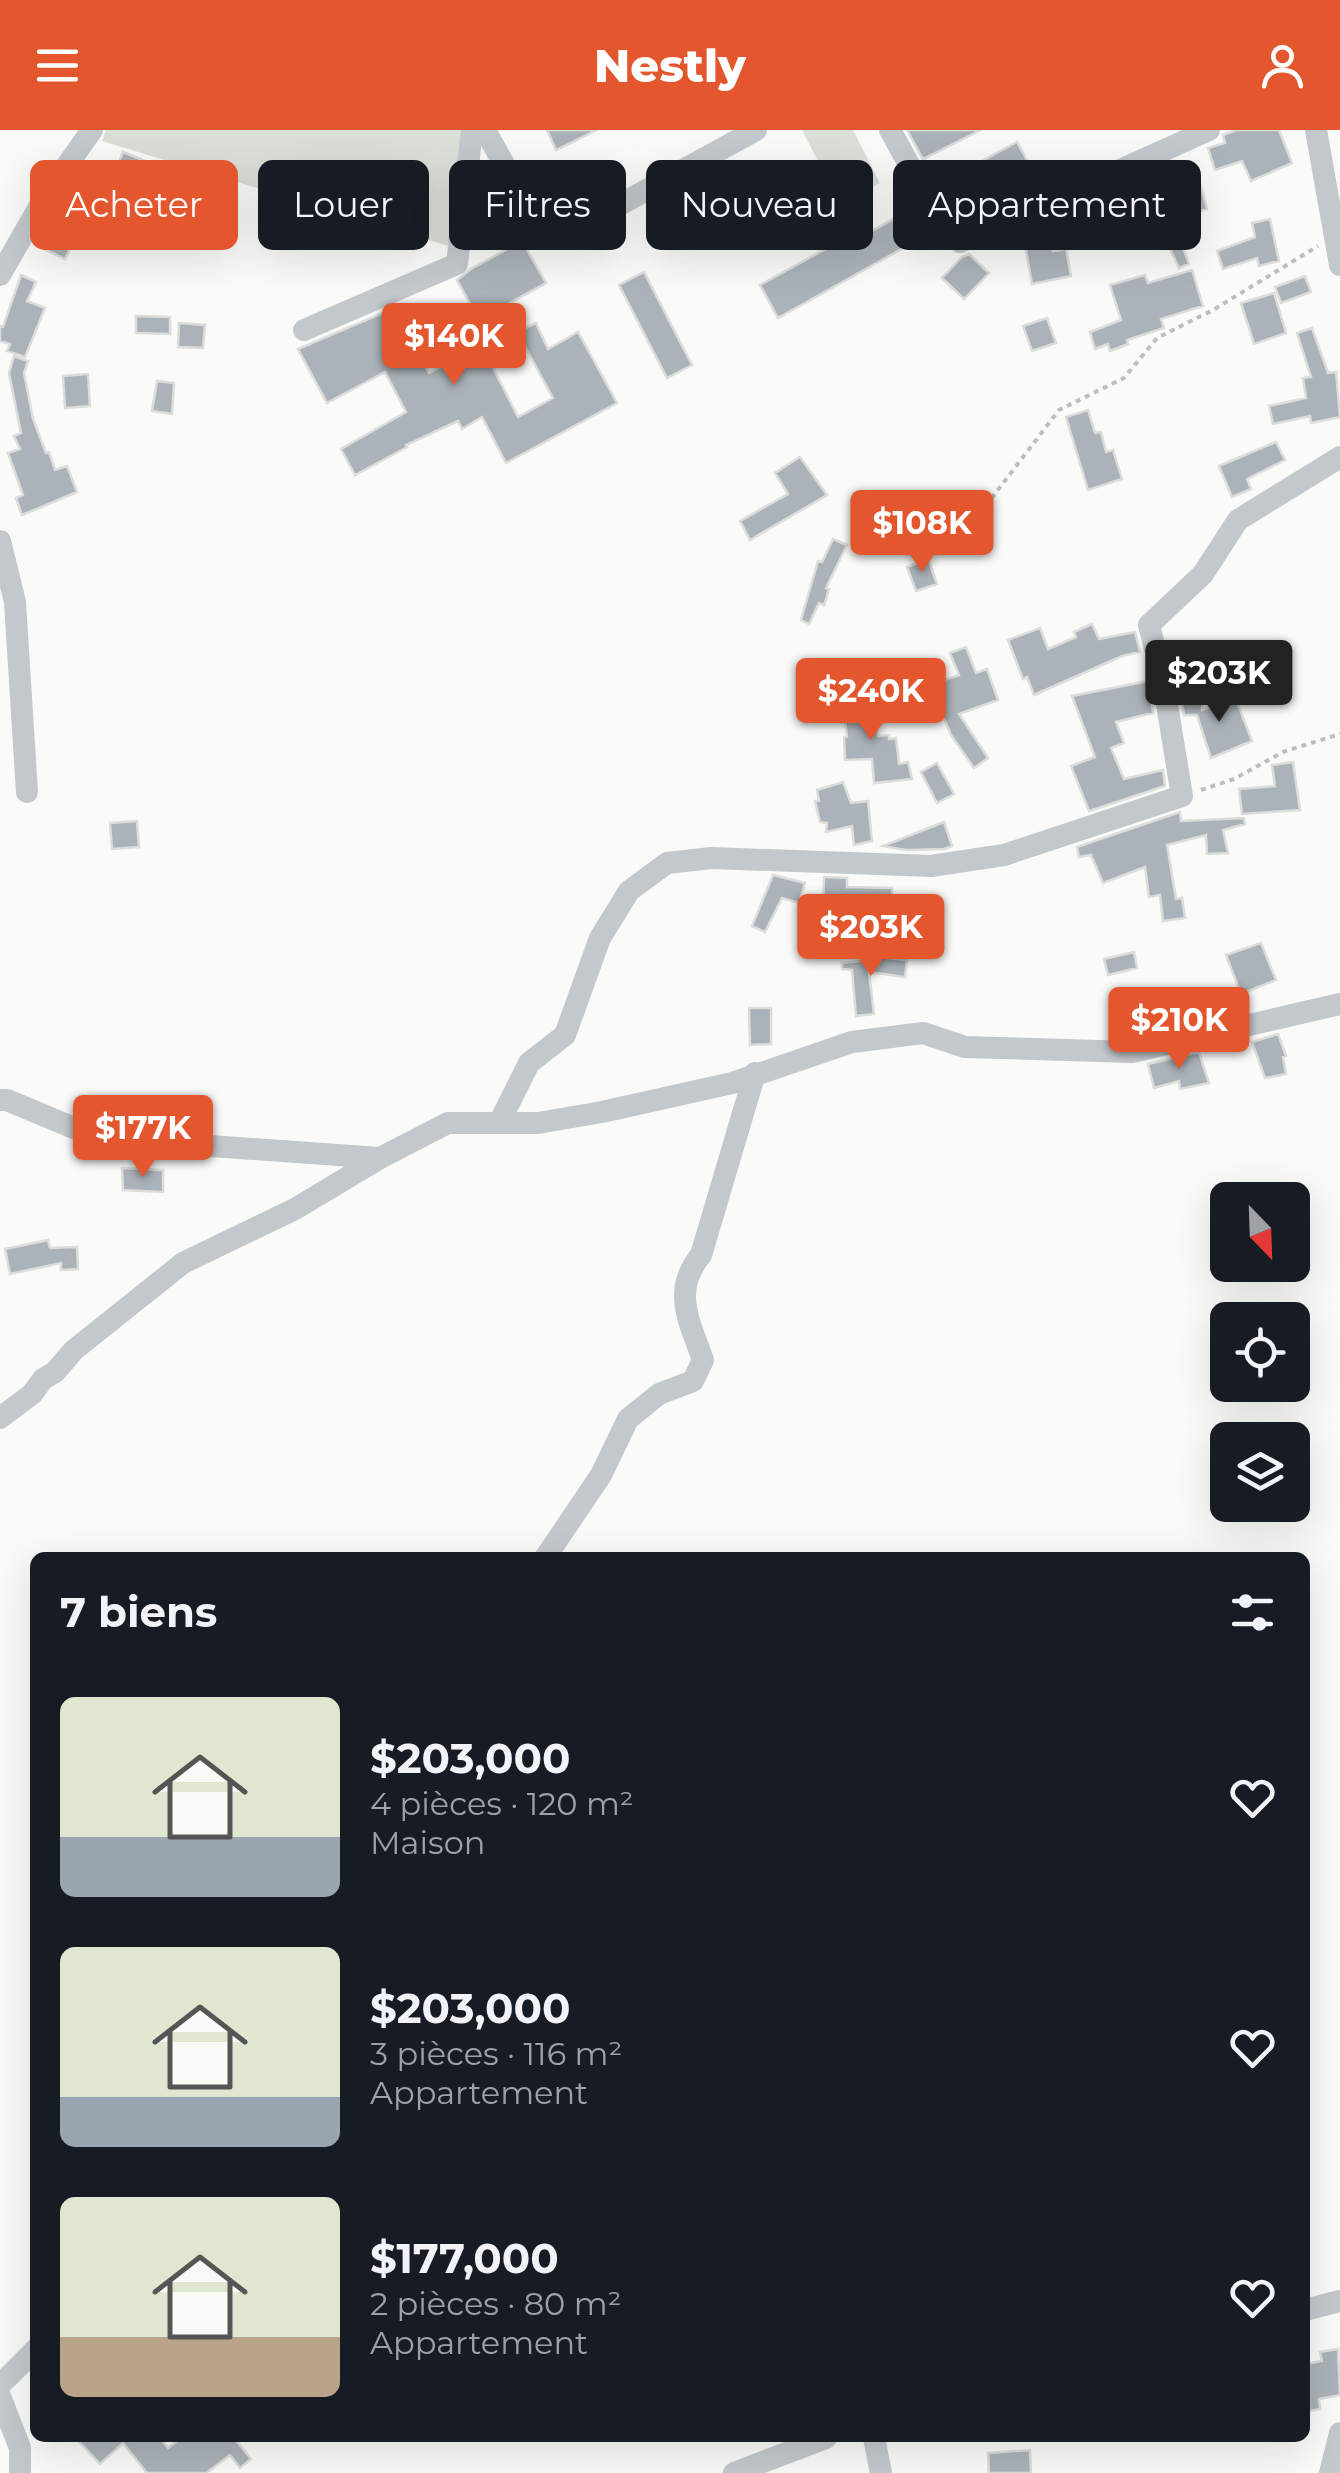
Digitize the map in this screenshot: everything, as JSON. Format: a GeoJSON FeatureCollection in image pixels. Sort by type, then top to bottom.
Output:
{"type":"FeatureCollection","features":[{"type":"Feature","properties":{"kind":"street"},"geometry":{"type":"LineString","coordinates":[[0,274],[46,194],[92,130]]}},
{"type":"Feature","properties":{"kind":"street"},"geometry":{"type":"LineString","coordinates":[[304,330],[457,264],[472,130]]}},
{"type":"Feature","properties":{"kind":"street"},"geometry":{"type":"LineString","coordinates":[[485,130],[541,231],[549,238],[559,238],[756,130]]}},
{"type":"Feature","properties":{"kind":"street"},"geometry":{"type":"LineString","coordinates":[[890,130],[948,235],[960,242],[1209,130]]}},
{"type":"Feature","properties":{"kind":"street"},"geometry":{"type":"LineString","coordinates":[[1316,130],[1340,264]]}},
{"type":"Feature","properties":{"kind":"street"},"geometry":{"type":"LineString","coordinates":[[499,1123],[529,1063],[565,1035],[600,938],[629,891],[667,863],[711,858],[931,866],[1004,855],[1182,796],[1149,625],[1203,574],[1238,520],[1340,457]]}},
{"type":"Feature","properties":{"kind":"street"},"geometry":{"type":"LineString","coordinates":[[0,541],[15,602],[27,792]]}},
{"type":"Feature","properties":{"kind":"street"},"geometry":{"type":"LineString","coordinates":[[0,1418],[32,1394],[74,1350],[183,1264],[294,1209],[380,1158],[448,1124],[538,1123],[602,1112],[732,1083],[852,1042],[923,1034],[965,1047],[1132,1052],[1340,1004]]}},
{"type":"Feature","properties":{"kind":"street"},"geometry":{"type":"LineString","coordinates":[[549,1552],[601,1475],[628,1418],[659,1394],[693,1381],[704,1360],[683,1303],[692,1266],[701,1256],[755,1074]]}},
{"type":"Feature","properties":{"kind":"street"},"geometry":{"type":"LineString","coordinates":[[0,1100],[98,1138],[380,1158]]}},
{"type":"Feature","properties":{"kind":"street"},"geometry":{"type":"LineString","coordinates":[[1310,2309],[1340,2302]]}},
{"type":"Feature","properties":{"kind":"street"},"geometry":{"type":"LineString","coordinates":[[0,2385],[30,2355]]}},
{"type":"Feature","properties":{"kind":"street"},"geometry":{"type":"LineString","coordinates":[[0,2396],[20,2448],[20,2473]]}},
{"type":"Feature","properties":{"kind":"street"},"geometry":{"type":"LineString","coordinates":[[1330,2473],[1340,2434]]}},
{"type":"Feature","properties":{"kind":"street"},"geometry":{"type":"LineString","coordinates":[[734,2473],[815,2442]]}},
{"type":"Feature","properties":{"kind":"street"},"geometry":{"type":"LineString","coordinates":[[875,2442],[881,2473]]}},
{"type":"Feature","properties":{"kind":"path"},"geometry":{"type":"LineString","coordinates":[[919,550],[981,512],[1059,410],[1124,378],[1156,338],[1213,310],[1335,236]]}},
{"type":"Feature","properties":{"kind":"path"},"geometry":{"type":"LineString","coordinates":[[1182,796],[1234,780],[1283,752],[1340,734]]}},
{"type":"Feature","properties":{"kind":"shaded area"},"geometry":{"type":"Polygon","coordinates":[[[106,130],[466,130],[465,160],[449,160],[449,246],[429,240],[429,160],[258,160],[258,188],[238,182],[238,160],[165,160],[102,141],[106,130]]]}},
{"type":"Feature","properties":{"kind":"shaded area"},"geometry":{"type":"Polygon","coordinates":[[[802,130],[853,130],[868,160],[817,160],[802,130]]]}},
{"type":"Feature","properties":{"kind":"building"},"geometry":{"type":"Polygon","coordinates":[[[547,130],[597,130],[556,150],[547,130]]]}},
{"type":"Feature","properties":{"kind":"building"},"geometry":{"type":"Polygon","coordinates":[[[907,130],[981,130],[923,159],[907,130]]]}},
{"type":"Feature","properties":{"kind":"building"},"geometry":{"type":"Polygon","coordinates":[[[1237,130],[1279,130],[1292,163],[1251,181],[1242,161],[1215,170],[1208,148],[1225,143],[1223,135],[1237,130]]]}},
{"type":"Feature","properties":{"kind":"building"},"geometry":{"type":"Polygon","coordinates":[[[1017,142],[1027,160],[984,160],[1017,142]]]}},
{"type":"Feature","properties":{"kind":"building"},"geometry":{"type":"Polygon","coordinates":[[[123,152],[142,160],[120,160],[123,152]]]}},
{"type":"Feature","properties":{"kind":"building"},"geometry":{"type":"Polygon","coordinates":[[[1201,186],[1207,209],[1201,211],[1201,186]]]}},
{"type":"Feature","properties":{"kind":"building"},"geometry":{"type":"Polygon","coordinates":[[[893,219],[893,250],[900,250],[778,318],[760,285],[824,250],[873,250],[873,230],[893,219]]]}},
{"type":"Feature","properties":{"kind":"building"},"geometry":{"type":"Polygon","coordinates":[[[1270,219],[1279,261],[1259,266],[1257,258],[1223,269],[1217,251],[1255,237],[1252,223],[1270,219]]]}},
{"type":"Feature","properties":{"kind":"building"},"geometry":{"type":"Polygon","coordinates":[[[46,250],[69,250],[65,259],[46,250]]]}},
{"type":"Feature","properties":{"kind":"building"},"geometry":{"type":"Polygon","coordinates":[[[506,250],[527,250],[546,283],[479,320],[457,280],[506,250]]]}},
{"type":"Feature","properties":{"kind":"building"},"geometry":{"type":"Polygon","coordinates":[[[1026,250],[1066,250],[1071,276],[1032,284],[1026,250]]]}},
{"type":"Feature","properties":{"kind":"building"},"geometry":{"type":"Polygon","coordinates":[[[1171,250],[1184,250],[1189,264],[1179,268],[1171,250]]]}},
{"type":"Feature","properties":{"kind":"building"},"geometry":{"type":"Polygon","coordinates":[[[969,254],[989,273],[964,299],[942,278],[969,254]]]}},
{"type":"Feature","properties":{"kind":"building"},"geometry":{"type":"Polygon","coordinates":[[[1192,270],[1203,306],[1161,319],[1164,328],[1127,340],[1128,344],[1110,351],[1108,344],[1095,349],[1090,332],[1121,320],[1110,285],[1145,275],[1148,283],[1192,270]]]}},
{"type":"Feature","properties":{"kind":"building"},"geometry":{"type":"Polygon","coordinates":[[[644,272],[692,365],[667,378],[619,285],[644,272]]]}},
{"type":"Feature","properties":{"kind":"building"},"geometry":{"type":"Polygon","coordinates":[[[21,275],[36,282],[27,301],[45,308],[25,357],[7,351],[10,344],[0,341],[0,326],[3,327],[21,275]]]}},
{"type":"Feature","properties":{"kind":"building"},"geometry":{"type":"Polygon","coordinates":[[[1305,276],[1311,292],[1281,303],[1275,287],[1305,276]]]}},
{"type":"Feature","properties":{"kind":"building"},"geometry":{"type":"Polygon","coordinates":[[[1274,293],[1286,333],[1254,344],[1241,303],[1274,293]]]}},
{"type":"Feature","properties":{"kind":"building"},"geometry":{"type":"Polygon","coordinates":[[[394,308],[429,373],[482,346],[518,417],[553,398],[517,332],[536,323],[548,349],[578,332],[617,403],[506,463],[482,417],[462,429],[458,421],[355,475],[341,449],[406,412],[385,372],[327,403],[298,349],[394,308]]]}},
{"type":"Feature","properties":{"kind":"building"},"geometry":{"type":"Polygon","coordinates":[[[136,316],[170,317],[170,334],[136,333],[136,316]]]}},
{"type":"Feature","properties":{"kind":"building"},"geometry":{"type":"Polygon","coordinates":[[[1047,318],[1056,343],[1032,351],[1023,326],[1047,318]]]}},
{"type":"Feature","properties":{"kind":"building"},"geometry":{"type":"Polygon","coordinates":[[[179,323],[205,325],[203,348],[178,347],[179,323]]]}},
{"type":"Feature","properties":{"kind":"building"},"geometry":{"type":"Polygon","coordinates":[[[1312,328],[1328,373],[1336,372],[1340,417],[1311,423],[1310,416],[1273,424],[1269,406],[1306,398],[1303,378],[1311,377],[1297,333],[1312,328]]]}},
{"type":"Feature","properties":{"kind":"building"},"geometry":{"type":"Polygon","coordinates":[[[14,356],[28,361],[24,373],[33,419],[46,453],[49,452],[55,470],[67,466],[77,492],[22,515],[16,498],[23,495],[8,453],[20,449],[14,436],[21,433],[9,373],[14,356]]]}},
{"type":"Feature","properties":{"kind":"building"},"geometry":{"type":"Polygon","coordinates":[[[88,374],[90,406],[65,408],[63,376],[88,374]]]}},
{"type":"Feature","properties":{"kind":"building"},"geometry":{"type":"Polygon","coordinates":[[[157,381],[174,383],[172,414],[152,411],[157,381]]]}},
{"type":"Feature","properties":{"kind":"building"},"geometry":{"type":"Polygon","coordinates":[[[1088,410],[1095,433],[1101,432],[1106,452],[1113,450],[1122,479],[1088,490],[1066,417],[1088,410]]]}},
{"type":"Feature","properties":{"kind":"building"},"geometry":{"type":"Polygon","coordinates":[[[1276,442],[1285,460],[1247,479],[1251,489],[1232,497],[1219,466],[1276,442]]]}},
{"type":"Feature","properties":{"kind":"building"},"geometry":{"type":"Polygon","coordinates":[[[800,457],[827,495],[750,540],[740,521],[788,494],[775,473],[800,457]]]}},
{"type":"Feature","properties":{"kind":"building"},"geometry":{"type":"Polygon","coordinates":[[[833,539],[847,545],[826,588],[829,589],[824,605],[819,603],[809,624],[801,620],[818,561],[822,562],[833,539]]]}},
{"type":"Feature","properties":{"kind":"building"},"geometry":{"type":"Polygon","coordinates":[[[928,559],[937,584],[916,591],[907,567],[928,559]]]}},
{"type":"Feature","properties":{"kind":"building"},"geometry":{"type":"Polygon","coordinates":[[[1092,624],[1099,639],[1135,632],[1140,652],[1122,656],[1034,695],[1027,677],[1023,679],[1008,640],[1040,628],[1048,649],[1076,637],[1074,632],[1092,624]]]}},
{"type":"Feature","properties":{"kind":"building"},"geometry":{"type":"Polygon","coordinates":[[[966,647],[976,673],[987,669],[998,700],[959,714],[988,758],[974,768],[951,735],[930,685],[959,675],[950,653],[966,647]]]}},
{"type":"Feature","properties":{"kind":"building"},"geometry":{"type":"Polygon","coordinates":[[[1148,681],[1153,713],[1116,722],[1124,743],[1111,748],[1124,779],[1163,770],[1165,786],[1089,811],[1071,766],[1095,757],[1072,696],[1148,681]]]}},
{"type":"Feature","properties":{"kind":"building"},"geometry":{"type":"Polygon","coordinates":[[[861,690],[865,725],[876,724],[878,736],[896,738],[899,764],[908,762],[912,779],[874,783],[872,759],[845,760],[847,737],[842,692],[861,690]]]}},
{"type":"Feature","properties":{"kind":"building"},"geometry":{"type":"Polygon","coordinates":[[[1181,697],[1203,697],[1202,710],[1236,699],[1252,741],[1211,758],[1197,715],[1184,715],[1181,697]]]}},
{"type":"Feature","properties":{"kind":"building"},"geometry":{"type":"Polygon","coordinates":[[[1293,762],[1300,810],[1242,814],[1239,789],[1275,786],[1272,765],[1293,762]]]}},
{"type":"Feature","properties":{"kind":"building"},"geometry":{"type":"Polygon","coordinates":[[[937,763],[954,794],[937,803],[921,772],[937,763]]]}},
{"type":"Feature","properties":{"kind":"building"},"geometry":{"type":"Polygon","coordinates":[[[843,782],[851,803],[868,801],[872,841],[854,845],[852,826],[826,832],[827,823],[820,822],[815,801],[819,801],[817,790],[843,782]]]}},
{"type":"Feature","properties":{"kind":"building"},"geometry":{"type":"Polygon","coordinates":[[[1180,812],[1181,821],[1244,818],[1245,824],[1223,830],[1228,853],[1207,854],[1206,835],[1167,845],[1176,899],[1182,898],[1185,918],[1163,921],[1160,895],[1149,897],[1145,867],[1103,883],[1091,855],[1079,857],[1077,847],[1180,812]]]}},
{"type":"Feature","properties":{"kind":"building"},"geometry":{"type":"Polygon","coordinates":[[[137,821],[139,847],[112,849],[110,823],[137,821]]]}},
{"type":"Feature","properties":{"kind":"building"},"geometry":{"type":"Polygon","coordinates":[[[944,822],[952,846],[906,850],[883,846],[944,822]]]}},
{"type":"Feature","properties":{"kind":"building"},"geometry":{"type":"Polygon","coordinates":[[[773,875],[805,883],[799,903],[782,898],[765,932],[752,926],[773,875]]]}},
{"type":"Feature","properties":{"kind":"building"},"geometry":{"type":"Polygon","coordinates":[[[824,877],[847,878],[847,887],[892,888],[893,919],[857,918],[857,911],[823,909],[824,877]]]}},
{"type":"Feature","properties":{"kind":"building"},"geometry":{"type":"Polygon","coordinates":[[[1261,943],[1276,980],[1241,994],[1226,955],[1261,943]]]}},
{"type":"Feature","properties":{"kind":"building"},"geometry":{"type":"Polygon","coordinates":[[[1134,952],[1137,968],[1108,975],[1104,959],[1134,952]]]}},
{"type":"Feature","properties":{"kind":"building"},"geometry":{"type":"Polygon","coordinates":[[[878,957],[907,960],[905,977],[869,972],[874,1014],[856,1016],[852,970],[842,969],[842,963],[878,957]]]}},
{"type":"Feature","properties":{"kind":"building"},"geometry":{"type":"Polygon","coordinates":[[[749,1008],[771,1008],[771,1044],[750,1045],[749,1008]]]}},
{"type":"Feature","properties":{"kind":"building"},"geometry":{"type":"Polygon","coordinates":[[[1278,1034],[1286,1056],[1286,1074],[1265,1078],[1252,1042],[1278,1034]]]}},
{"type":"Feature","properties":{"kind":"building"},"geometry":{"type":"Polygon","coordinates":[[[1199,1052],[1209,1083],[1180,1089],[1179,1081],[1154,1088],[1148,1064],[1199,1052]]]}},
{"type":"Feature","properties":{"kind":"building"},"geometry":{"type":"Polygon","coordinates":[[[122,1168],[163,1170],[163,1192],[123,1190],[122,1168]]]}},
{"type":"Feature","properties":{"kind":"building"},"geometry":{"type":"Polygon","coordinates":[[[48,1240],[50,1248],[77,1247],[78,1269],[61,1270],[61,1263],[10,1274],[5,1249],[48,1240]]]}},
{"type":"Feature","properties":{"kind":"building"},"geometry":{"type":"Polygon","coordinates":[[[1338,2349],[1340,2395],[1319,2399],[1320,2409],[1310,2411],[1310,2363],[1322,2361],[1320,2352],[1338,2349]]]}},
{"type":"Feature","properties":{"kind":"building"},"geometry":{"type":"Polygon","coordinates":[[[80,2442],[163,2442],[168,2448],[176,2442],[237,2442],[251,2459],[240,2468],[230,2455],[206,2473],[147,2473],[123,2443],[100,2464],[80,2442]]]}},
{"type":"Feature","properties":{"kind":"building"},"geometry":{"type":"Polygon","coordinates":[[[1030,2450],[1031,2473],[989,2473],[988,2453],[1030,2450]]]}}]}
